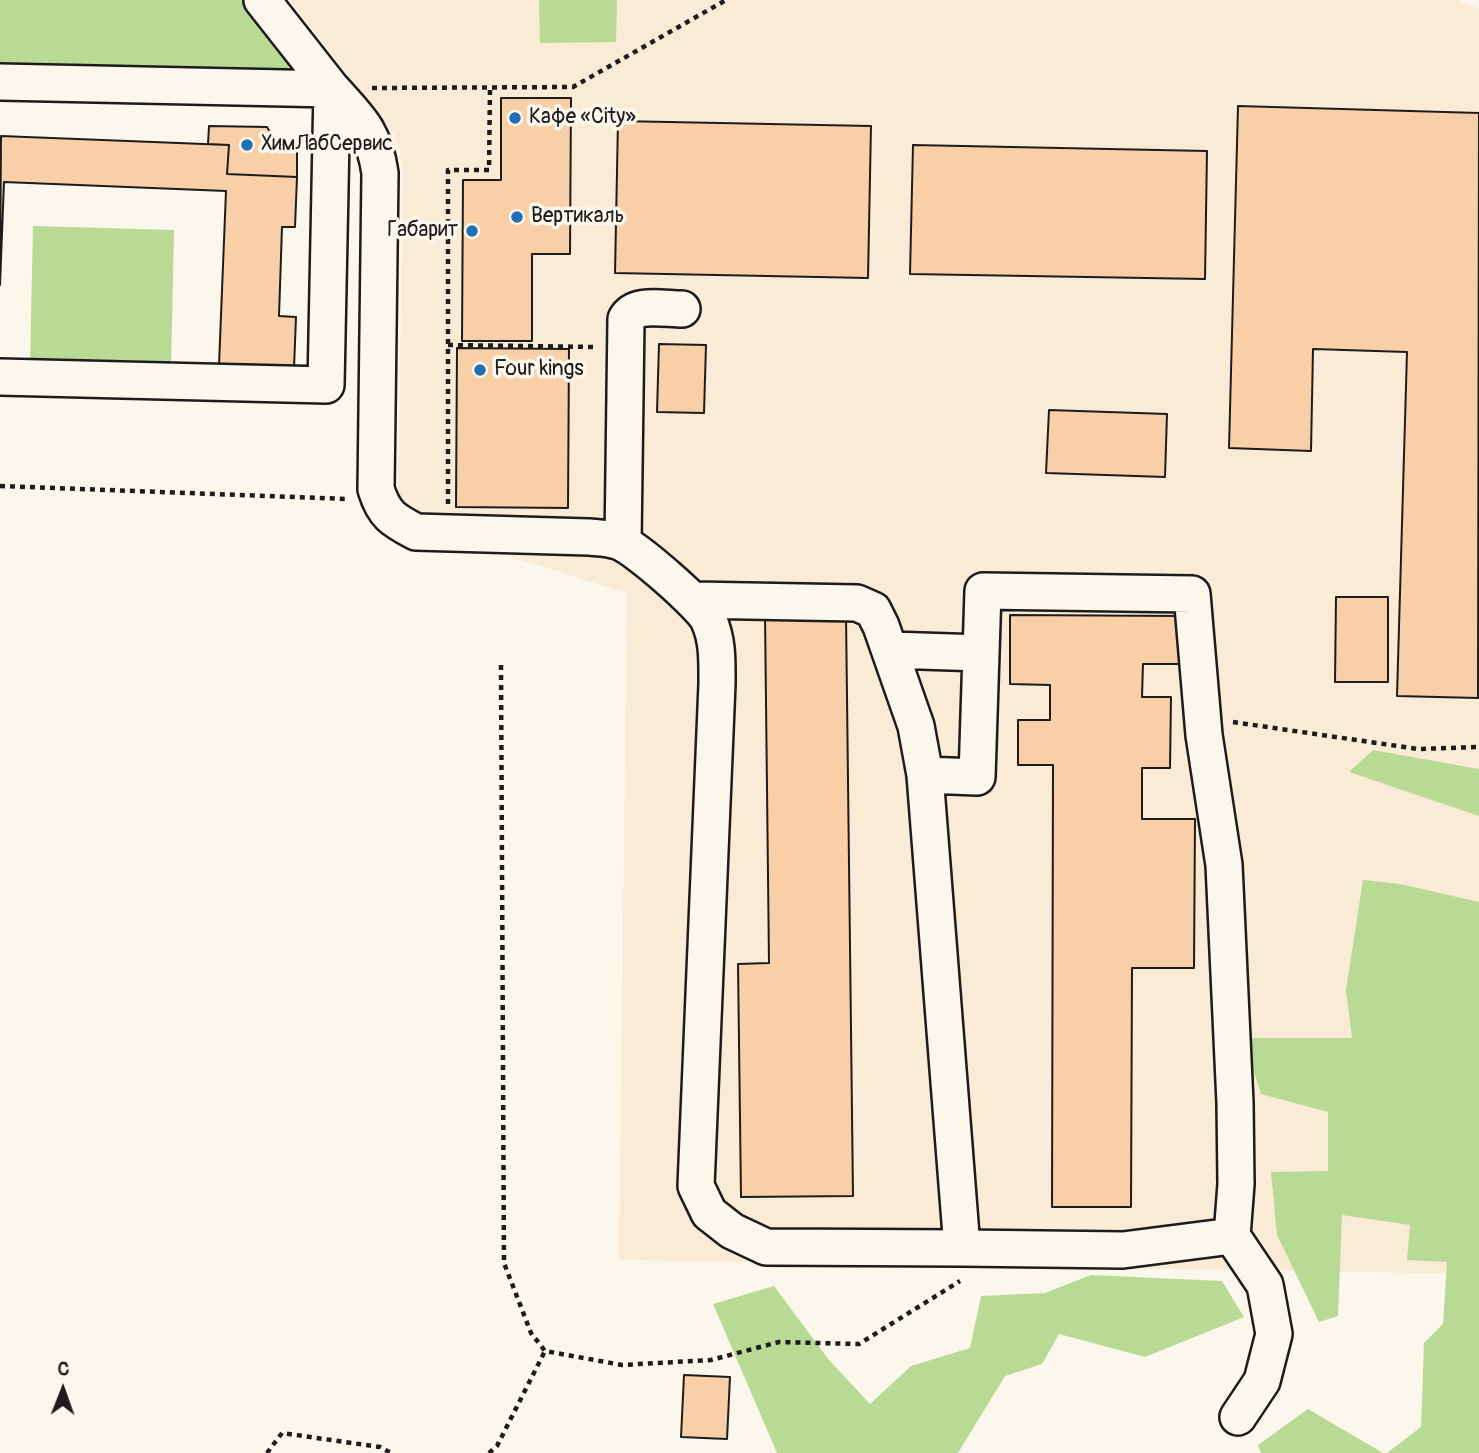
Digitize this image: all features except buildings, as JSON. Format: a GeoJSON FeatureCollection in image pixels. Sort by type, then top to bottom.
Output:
{"type":"FeatureCollection","features":[{"type":"Feature","properties":{"kind":"lane"},"geometry":{"type":"LineString","coordinates":[[262,0],[372,137],[380,173],[376,489],[382,509],[397,522],[416,532],[608,538],[624,543],[693,600],[708,618],[717,644],[717,658],[696,1186],[709,1213],[732,1231],[766,1247],[963,1263],[1123,1250],[1232,1236]]}},
{"type":"Feature","properties":{"kind":"lane"},"geometry":{"type":"LineString","coordinates":[[0,82],[332,89]]}},
{"type":"Feature","properties":{"kind":"lane"},"geometry":{"type":"LineString","coordinates":[[0,377],[326,385],[332,89]]}},
{"type":"Feature","properties":{"kind":"lane"},"geometry":{"type":"LineString","coordinates":[[624,543],[626,320],[630,312],[638,308],[682,309]]}},
{"type":"Feature","properties":{"kind":"lane"},"geometry":{"type":"LineString","coordinates":[[925,775],[977,777],[983,592],[1192,594],[1203,717],[1224,865],[1235,1103],[1236,1184],[1232,1236],[1265,1285],[1274,1334],[1262,1381],[1238,1417]]}},
{"type":"Feature","properties":{"kind":"lane"},"geometry":{"type":"LineString","coordinates":[[693,600],[857,603],[873,610],[891,650],[916,726],[925,775],[963,1263]]}},
{"type":"Feature","properties":{"kind":"lane"},"geometry":{"type":"LineString","coordinates":[[891,650],[981,653]]}},
{"type":"Feature","properties":{"kind":"path"},"geometry":{"type":"LineString","coordinates":[[332,89],[573,87],[726,0]]}},
{"type":"Feature","properties":{"kind":"path"},"geometry":{"type":"LineString","coordinates":[[447,532],[448,170],[489,170],[490,88]]}},
{"type":"Feature","properties":{"kind":"path"},"geometry":{"type":"LineString","coordinates":[[448,345],[626,348]]}},
{"type":"Feature","properties":{"kind":"path"},"geometry":{"type":"LineString","coordinates":[[0,485],[379,500]]}},
{"type":"Feature","properties":{"kind":"path"},"geometry":{"type":"LineString","coordinates":[[501,665],[504,1263],[531,1333],[545,1352],[622,1365],[711,1360],[779,1342],[859,1344],[963,1263]]}},
{"type":"Feature","properties":{"kind":"path"},"geometry":{"type":"LineString","coordinates":[[1203,717],[1418,749],[1479,747]]}},
{"type":"Feature","properties":{"kind":"path"},"geometry":{"type":"LineString","coordinates":[[489,1453],[497,1446],[545,1352]]}},
{"type":"Feature","properties":{"kind":"path"},"geometry":{"type":"LineString","coordinates":[[267,1453],[282,1433],[380,1447],[391,1453]]}},
{"type":"Feature","properties":{"kind":"shaded area"},"geometry":{"type":"Polygon","coordinates":[[[290,0],[1459,0],[1479,9],[1479,1274],[619,1260],[627,593],[425,530],[406,515],[398,496],[403,173],[400,153],[394,135],[290,0]]]}},
{"type":"Feature","properties":{"kind":"green space"},"geometry":{"type":"Polygon","coordinates":[[[0,0],[244,0],[293,63],[278,77],[0,67],[0,0]]]}},
{"type":"Feature","properties":{"kind":"green space"},"geometry":{"type":"Polygon","coordinates":[[[539,0],[617,0],[616,42],[540,43],[539,0]]]}},
{"type":"Feature","properties":{"kind":"green space"},"geometry":{"type":"Polygon","coordinates":[[[33,226],[174,230],[171,369],[30,366],[33,226]]]}},
{"type":"Feature","properties":{"kind":"green space"},"geometry":{"type":"Polygon","coordinates":[[[1373,750],[1479,769],[1479,816],[1349,772],[1373,750]]]}},
{"type":"Feature","properties":{"kind":"green space"},"geometry":{"type":"Polygon","coordinates":[[[1363,880],[1400,884],[1479,902],[1479,1453],[1387,1453],[1421,1427],[1424,1343],[1443,1324],[1447,1262],[1407,1260],[1410,1225],[1342,1215],[1338,1316],[1319,1322],[1277,1235],[1271,1172],[1328,1171],[1328,1112],[1261,1094],[1243,1038],[1352,1038],[1346,990],[1363,880]]]}},
{"type":"Feature","properties":{"kind":"green space"},"geometry":{"type":"Polygon","coordinates":[[[1091,1275],[1222,1281],[1244,1317],[1145,1357],[1059,1334],[1042,1364],[1005,1376],[958,1453],[777,1453],[713,1304],[774,1286],[829,1360],[870,1404],[911,1366],[970,1348],[981,1296],[1045,1293],[1091,1275]]]}},
{"type":"Feature","properties":{"kind":"green space"},"geometry":{"type":"Polygon","coordinates":[[[1308,1409],[1383,1453],[1261,1453],[1258,1445],[1308,1409]]]}},
{"type":"Feature","properties":{"kind":"place","name":"Кафе «City»"},"geometry":{"type":"Point","coordinates":[515,118]}},
{"type":"Feature","properties":{"kind":"place","name":"ХимЛабСервис"},"geometry":{"type":"Point","coordinates":[247,145]}},
{"type":"Feature","properties":{"kind":"place","name":"Вертикаль"},"geometry":{"type":"Point","coordinates":[517,217]}},
{"type":"Feature","properties":{"kind":"place","name":"Габарит"},"geometry":{"type":"Point","coordinates":[472,231]}},
{"type":"Feature","properties":{"kind":"place","name":"Four kings"},"geometry":{"type":"Point","coordinates":[480,370]}}]}
